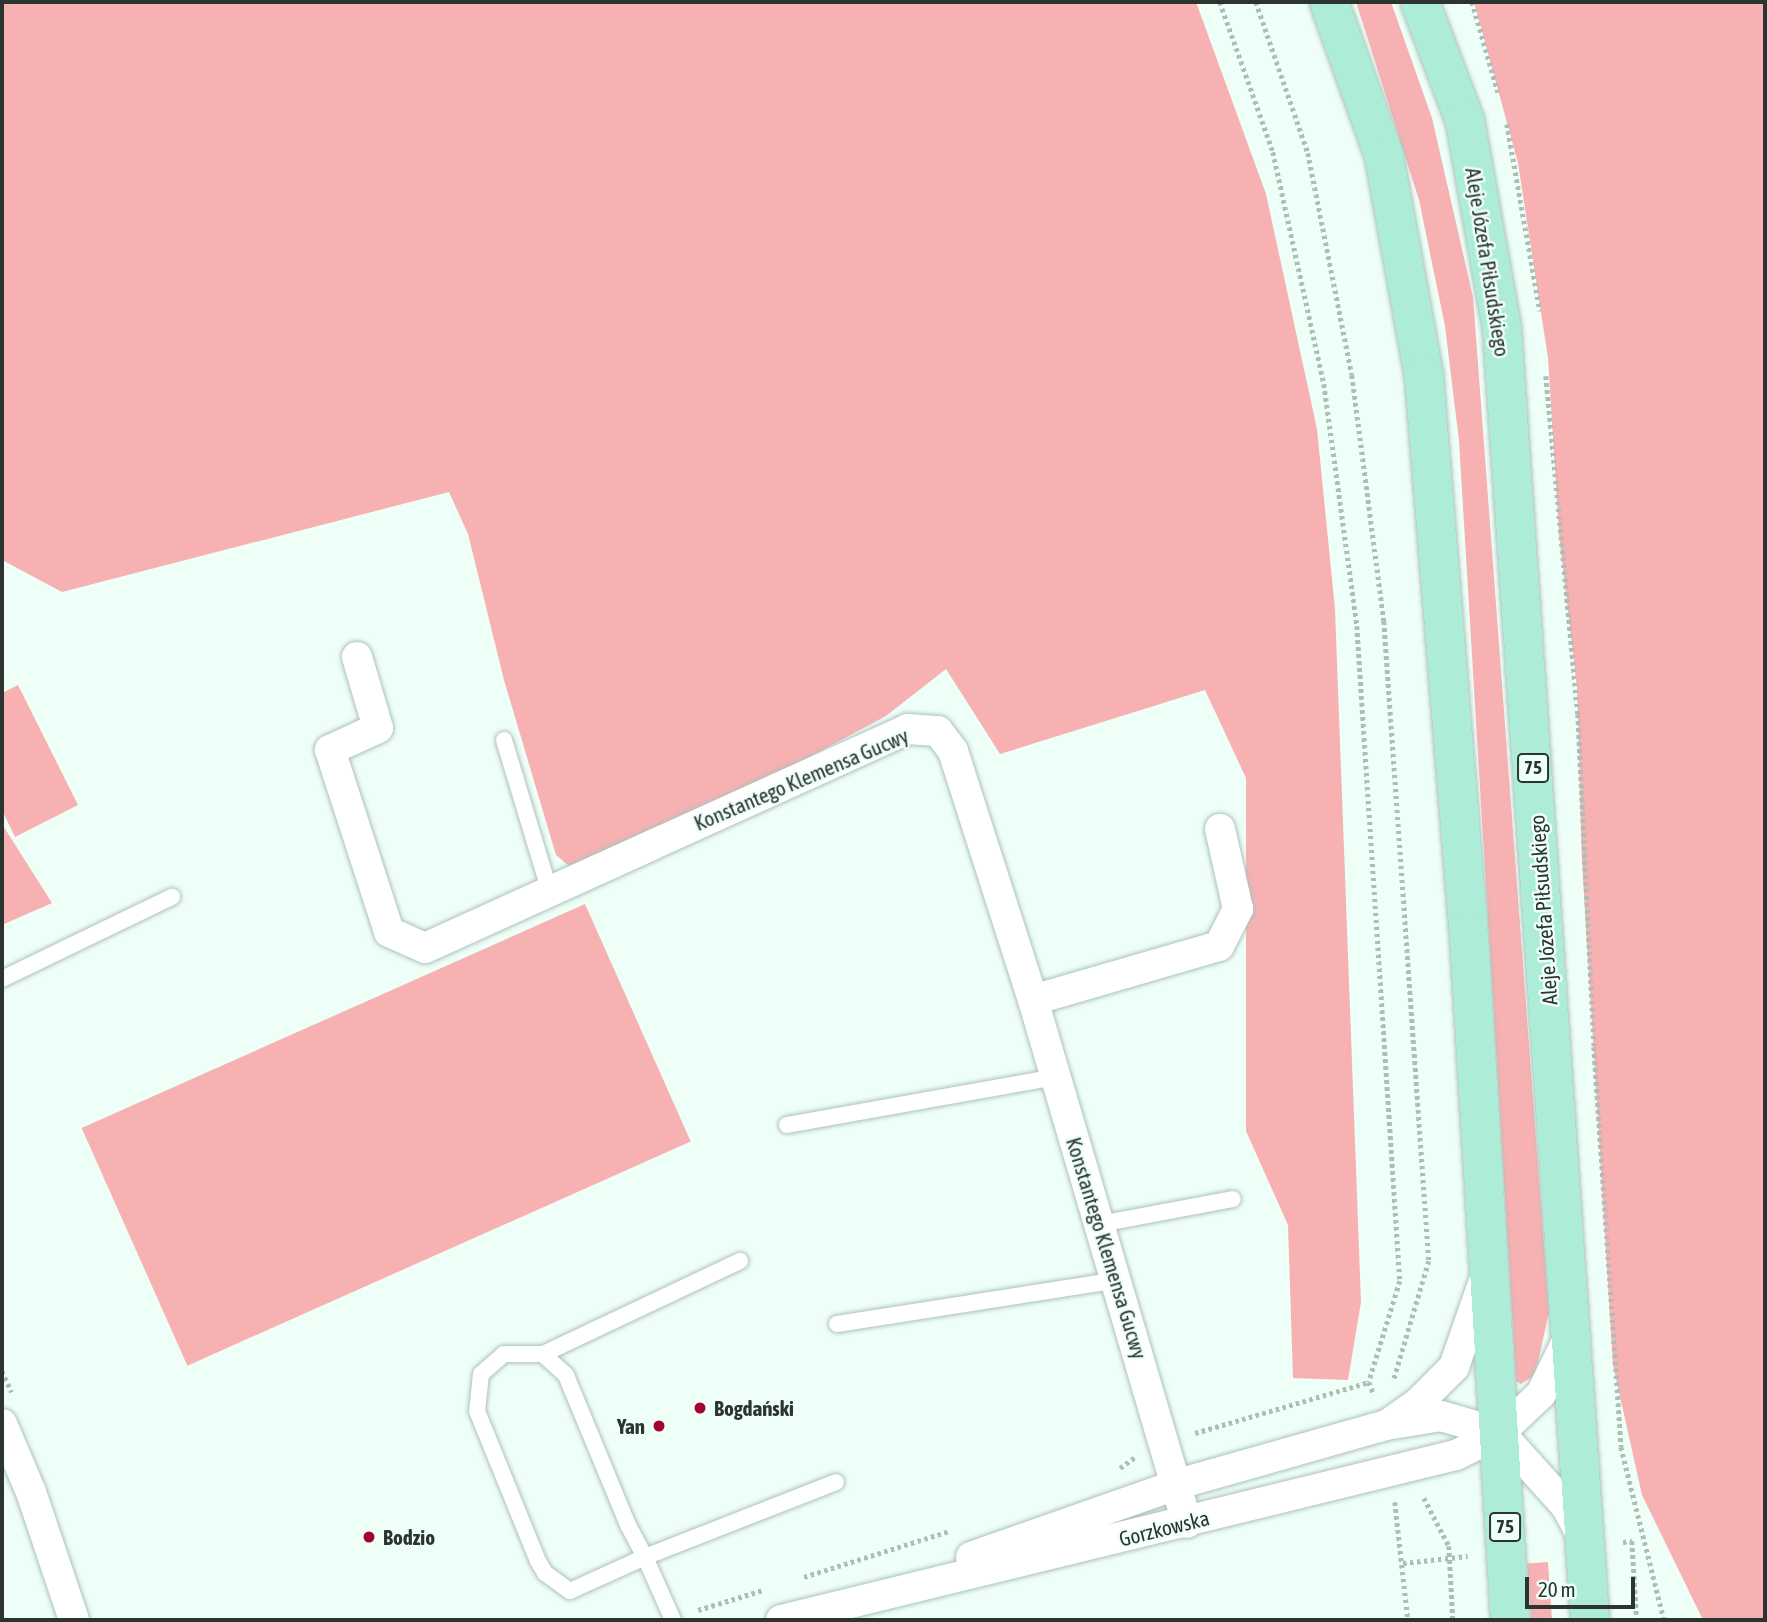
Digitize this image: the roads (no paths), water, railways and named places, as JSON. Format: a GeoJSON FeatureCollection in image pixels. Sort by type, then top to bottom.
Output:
{"type":"FeatureCollection","features":[{"type":"Feature","properties":{"kind":"main road","name":"75"},"geometry":{"type":"LineString","coordinates":[[1329,2],[1384,156],[1424,376],[1446,607],[1490,1264],[1510,1620]]}},
{"type":"Feature","properties":{"kind":"main road","name":"Aleje Józefa Piłsudskiego"},"geometry":{"type":"LineString","coordinates":[[1420,2],[1465,121],[1502,329],[1591,1620]]}},
{"type":"Feature","properties":{"kind":"street","name":"Konstantego Klemensa Gucwy"},"geometry":{"type":"LineString","coordinates":[[357,657],[378,728],[330,750],[389,932],[425,948],[549,889],[908,729],[938,731],[953,751],[1033,1000],[1178,1484],[1187,1523]]}},
{"type":"Feature","properties":{"kind":"street"},"geometry":{"type":"LineString","coordinates":[[1033,1000],[1219,946],[1238,909],[1220,829]]}},
{"type":"Feature","properties":{"kind":"street","name":"Gorzkowska"},"geometry":{"type":"LineString","coordinates":[[1386,1425],[1418,1403],[1454,1367],[1490,1264]]}},
{"type":"Feature","properties":{"kind":"street","name":"Gorzkowska"},"geometry":{"type":"LineString","coordinates":[[781,1620],[1187,1523],[1456,1455],[1500,1433],[1541,1394],[1572,1330]]}},
{"type":"Feature","properties":{"kind":"street","name":"Gorzkowska"},"geometry":{"type":"LineString","coordinates":[[822,1610],[1178,1484],[1386,1425],[1441,1416],[1500,1433]]}},
{"type":"Feature","properties":{"kind":"street"},"geometry":{"type":"LineString","coordinates":[[2,1424],[32,1492],[74,1620]]}},
{"type":"Feature","properties":{"kind":"street"},"geometry":{"type":"LineString","coordinates":[[1500,1433],[1566,1506],[1586,1544]]}},
{"type":"Feature","properties":{"kind":"street"},"geometry":{"type":"LineString","coordinates":[[1456,1455],[1503,1485]]}},
{"type":"Feature","properties":{"kind":"lane"},"geometry":{"type":"LineString","coordinates":[[504,740],[549,889]]}},
{"type":"Feature","properties":{"kind":"lane"},"geometry":{"type":"LineString","coordinates":[[2,979],[172,897]]}},
{"type":"Feature","properties":{"kind":"lane"},"geometry":{"type":"LineString","coordinates":[[787,1125],[1056,1077]]}},
{"type":"Feature","properties":{"kind":"lane"},"geometry":{"type":"LineString","coordinates":[[1100,1224],[1233,1199]]}},
{"type":"Feature","properties":{"kind":"lane"},"geometry":{"type":"LineString","coordinates":[[740,1261],[543,1354],[504,1354],[481,1374],[477,1411],[538,1562],[545,1573],[570,1591],[645,1557],[836,1482]]}},
{"type":"Feature","properties":{"kind":"lane"},"geometry":{"type":"LineString","coordinates":[[837,1324],[1117,1280]]}},
{"type":"Feature","properties":{"kind":"lane"},"geometry":{"type":"LineString","coordinates":[[543,1354],[566,1375],[673,1620]]}},
{"type":"Feature","properties":{"kind":"place","name":"Bogdański"},"geometry":{"type":"Point","coordinates":[700,1408]}},
{"type":"Feature","properties":{"kind":"place","name":"Yan"},"geometry":{"type":"Point","coordinates":[659,1426]}},
{"type":"Feature","properties":{"kind":"place","name":"Bodzio"},"geometry":{"type":"Point","coordinates":[369,1537]}}]}
